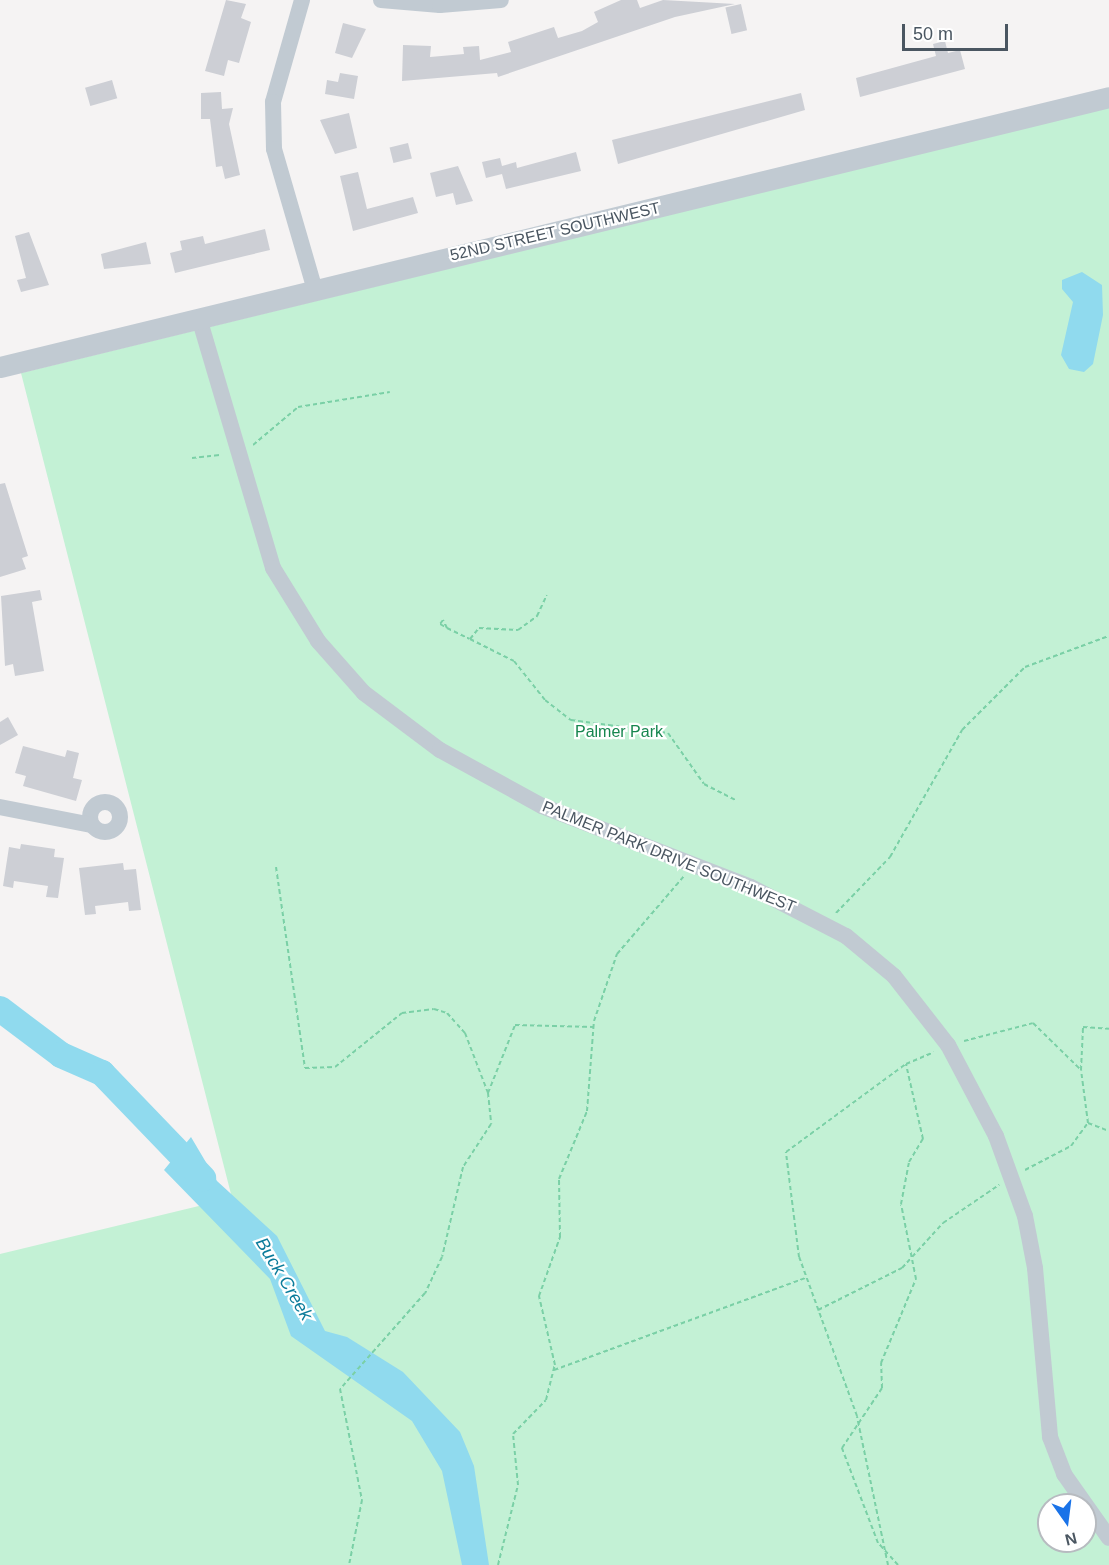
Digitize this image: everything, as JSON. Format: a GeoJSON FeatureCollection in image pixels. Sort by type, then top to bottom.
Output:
{"type":"FeatureCollection","features":[{"type":"Feature","properties":{"kind":"street"},"geometry":{"type":"LineString","coordinates":[[302,0],[273,102],[274,149],[315,290]]}},
{"type":"Feature","properties":{"kind":"street"},"geometry":{"type":"LineString","coordinates":[[381,0],[440,5],[501,0]]}},
{"type":"Feature","properties":{"kind":"street","name":"52ND STREET SOUTHWEST"},"geometry":{"type":"LineString","coordinates":[[0,367],[1109,97]]}},
{"type":"Feature","properties":{"kind":"street","name":"PALMER PARK DRIVE SOUTHWEST"},"geometry":{"type":"LineString","coordinates":[[200,318],[235,453],[273,568],[318,641],[364,693],[440,750],[542,806],[693,865],[826,924],[894,976],[948,1045],[992,1126],[1011,1177],[1035,1268],[1050,1437],[1064,1474],[1109,1538]]}},
{"type":"Feature","properties":{"kind":"street"},"geometry":{"type":"LineString","coordinates":[[0,807],[92,825]]}},
{"type":"Feature","properties":{"kind":"path"},"geometry":{"type":"LineString","coordinates":[[192,459],[235,453],[257,443],[298,406],[390,392]]}},
{"type":"Feature","properties":{"kind":"path"},"geometry":{"type":"LineString","coordinates":[[470,639],[479,628],[523,628],[537,616],[547,595]]}},
{"type":"Feature","properties":{"kind":"path"},"geometry":{"type":"LineString","coordinates":[[447,628],[514,661],[565,717],[668,733],[705,784],[735,800]]}},
{"type":"Feature","properties":{"kind":"path"},"geometry":{"type":"LineString","coordinates":[[826,924],[890,857],[962,730],[1025,667],[1109,636]]}},
{"type":"Feature","properties":{"kind":"path"},"geometry":{"type":"LineString","coordinates":[[498,1565],[518,1485],[513,1434],[546,1400],[554,1370],[539,1296],[560,1236],[559,1179],[587,1111],[594,1027],[617,954],[693,865]]}},
{"type":"Feature","properties":{"kind":"path"},"geometry":{"type":"LineString","coordinates":[[276,867],[305,1068],[335,1067],[402,1013],[434,1009],[447,1013],[465,1033],[488,1093],[491,1124],[464,1167],[442,1257],[410,1315],[342,1384],[340,1405],[362,1500],[349,1565]]}},
{"type":"Feature","properties":{"kind":"path"},"geometry":{"type":"LineString","coordinates":[[888,1565],[859,1423],[799,1257],[786,1152],[906,1064],[948,1045],[1033,1023],[1081,1070]]}},
{"type":"Feature","properties":{"kind":"path"},"geometry":{"type":"LineString","coordinates":[[488,1093],[515,1025],[594,1027]]}},
{"type":"Feature","properties":{"kind":"path"},"geometry":{"type":"LineString","coordinates":[[818,1310],[902,1268],[943,1223],[1011,1177],[1071,1146],[1088,1123],[1081,1070],[1083,1027],[1109,1029]]}},
{"type":"Feature","properties":{"kind":"path"},"geometry":{"type":"LineString","coordinates":[[898,1565],[886,1551],[842,1448],[882,1388],[881,1363],[908,1308],[916,1279],[901,1204],[909,1162],[923,1139],[906,1064]]}},
{"type":"Feature","properties":{"kind":"path"},"geometry":{"type":"LineString","coordinates":[[1088,1123],[1109,1131]]}},
{"type":"Feature","properties":{"kind":"path"},"geometry":{"type":"LineString","coordinates":[[554,1370],[806,1278]]}},
{"type":"Feature","properties":{"kind":"green space","name":"Palmer Park"},"geometry":{"type":"Polygon","coordinates":[[[1109,107],[1109,1565],[0,1565],[0,1254],[232,1198],[21,373],[1109,107]]]}},
{"type":"Feature","properties":{"kind":"water"},"geometry":{"type":"Polygon","coordinates":[[[1082,272],[1102,285],[1103,315],[1093,364],[1084,372],[1069,369],[1061,355],[1073,302],[1062,289],[1062,280],[1082,272]]]}},
{"type":"Feature","properties":{"kind":"water"},"geometry":{"type":"Polygon","coordinates":[[[191,1137],[217,1181],[277,1236],[325,1331],[347,1337],[403,1372],[460,1432],[474,1466],[489,1565],[462,1565],[442,1471],[412,1421],[291,1336],[270,1279],[164,1170],[191,1137]]]}},
{"type":"Feature","properties":{"kind":"building"},"geometry":{"type":"Polygon","coordinates":[[[226,0],[246,4],[241,18],[251,22],[239,63],[228,60],[224,76],[205,71],[226,0]]]}},
{"type":"Feature","properties":{"kind":"building"},"geometry":{"type":"Polygon","coordinates":[[[621,0],[637,0],[640,8],[663,0],[735,4],[675,17],[498,77],[497,73],[402,81],[403,45],[431,46],[430,57],[464,54],[463,47],[479,46],[480,60],[511,52],[508,42],[554,27],[558,38],[582,31],[598,22],[594,12],[621,0]]]}},
{"type":"Feature","properties":{"kind":"building"},"geometry":{"type":"Polygon","coordinates":[[[741,4],[747,30],[731,34],[725,8],[741,4]]]}},
{"type":"Feature","properties":{"kind":"building"},"geometry":{"type":"Polygon","coordinates":[[[343,23],[366,29],[352,58],[335,53],[343,23]]]}},
{"type":"Feature","properties":{"kind":"building"},"geometry":{"type":"Polygon","coordinates":[[[945,41],[948,53],[960,50],[965,69],[860,97],[856,78],[936,56],[933,44],[945,41]]]}},
{"type":"Feature","properties":{"kind":"building"},"geometry":{"type":"Polygon","coordinates":[[[340,73],[358,76],[354,99],[325,94],[327,80],[338,82],[340,73]]]}},
{"type":"Feature","properties":{"kind":"building"},"geometry":{"type":"Polygon","coordinates":[[[112,80],[117,98],[90,106],[85,88],[112,80]]]}},
{"type":"Feature","properties":{"kind":"building"},"geometry":{"type":"Polygon","coordinates":[[[221,92],[222,109],[233,108],[229,124],[240,175],[225,179],[222,166],[216,167],[210,119],[201,119],[201,93],[221,92]]]}},
{"type":"Feature","properties":{"kind":"building"},"geometry":{"type":"Polygon","coordinates":[[[801,93],[805,110],[618,164],[612,140],[801,93]]]}},
{"type":"Feature","properties":{"kind":"building"},"geometry":{"type":"Polygon","coordinates":[[[349,113],[357,148],[335,154],[320,120],[349,113]]]}},
{"type":"Feature","properties":{"kind":"building"},"geometry":{"type":"Polygon","coordinates":[[[408,143],[412,159],[393,163],[390,148],[408,143]]]}},
{"type":"Feature","properties":{"kind":"building"},"geometry":{"type":"Polygon","coordinates":[[[576,152],[581,171],[506,189],[502,174],[486,178],[482,162],[500,158],[502,166],[516,162],[517,168],[576,152]]]}},
{"type":"Feature","properties":{"kind":"building"},"geometry":{"type":"Polygon","coordinates":[[[458,166],[473,201],[456,205],[453,193],[436,197],[430,173],[458,166]]]}},
{"type":"Feature","properties":{"kind":"building"},"geometry":{"type":"Polygon","coordinates":[[[358,172],[367,209],[413,197],[418,213],[353,231],[340,176],[358,172]]]}},
{"type":"Feature","properties":{"kind":"building"},"geometry":{"type":"Polygon","coordinates":[[[265,229],[270,250],[175,273],[170,253],[182,250],[180,241],[203,236],[205,244],[265,229]]]}},
{"type":"Feature","properties":{"kind":"building"},"geometry":{"type":"Polygon","coordinates":[[[29,232],[49,285],[21,292],[17,280],[26,278],[15,236],[29,232]]]}},
{"type":"Feature","properties":{"kind":"building"},"geometry":{"type":"Polygon","coordinates":[[[146,242],[151,264],[104,269],[101,254],[146,242]]]}},
{"type":"Feature","properties":{"kind":"building"},"geometry":{"type":"Polygon","coordinates":[[[5,483],[28,556],[22,558],[26,569],[0,577],[0,484],[5,483]]]}},
{"type":"Feature","properties":{"kind":"building"},"geometry":{"type":"Polygon","coordinates":[[[40,590],[42,600],[32,602],[44,671],[15,676],[13,664],[5,666],[1,596],[40,590]]]}},
{"type":"Feature","properties":{"kind":"building"},"geometry":{"type":"Polygon","coordinates":[[[8,717],[18,735],[0,745],[0,722],[8,717]]]}},
{"type":"Feature","properties":{"kind":"building"},"geometry":{"type":"Polygon","coordinates":[[[23,746],[65,757],[67,750],[79,753],[73,778],[82,780],[76,801],[23,786],[26,776],[15,773],[23,746]]]}},
{"type":"Feature","properties":{"kind":"building"},"geometry":{"type":"Polygon","coordinates":[[[21,844],[55,849],[54,857],[64,858],[58,898],[46,897],[48,886],[14,881],[13,888],[3,886],[9,847],[20,849],[21,844]]]}},
{"type":"Feature","properties":{"kind":"building"},"geometry":{"type":"Polygon","coordinates":[[[123,863],[124,870],[136,869],[141,910],[129,911],[128,902],[95,906],[96,914],[85,915],[79,868],[123,863]]]}},
{"type":"Feature","properties":{"kind":"waterway","name":"Buck Creek"},"geometry":{"type":"LineString","coordinates":[[0,1009],[61,1055],[102,1073],[203,1178]]}}]}
